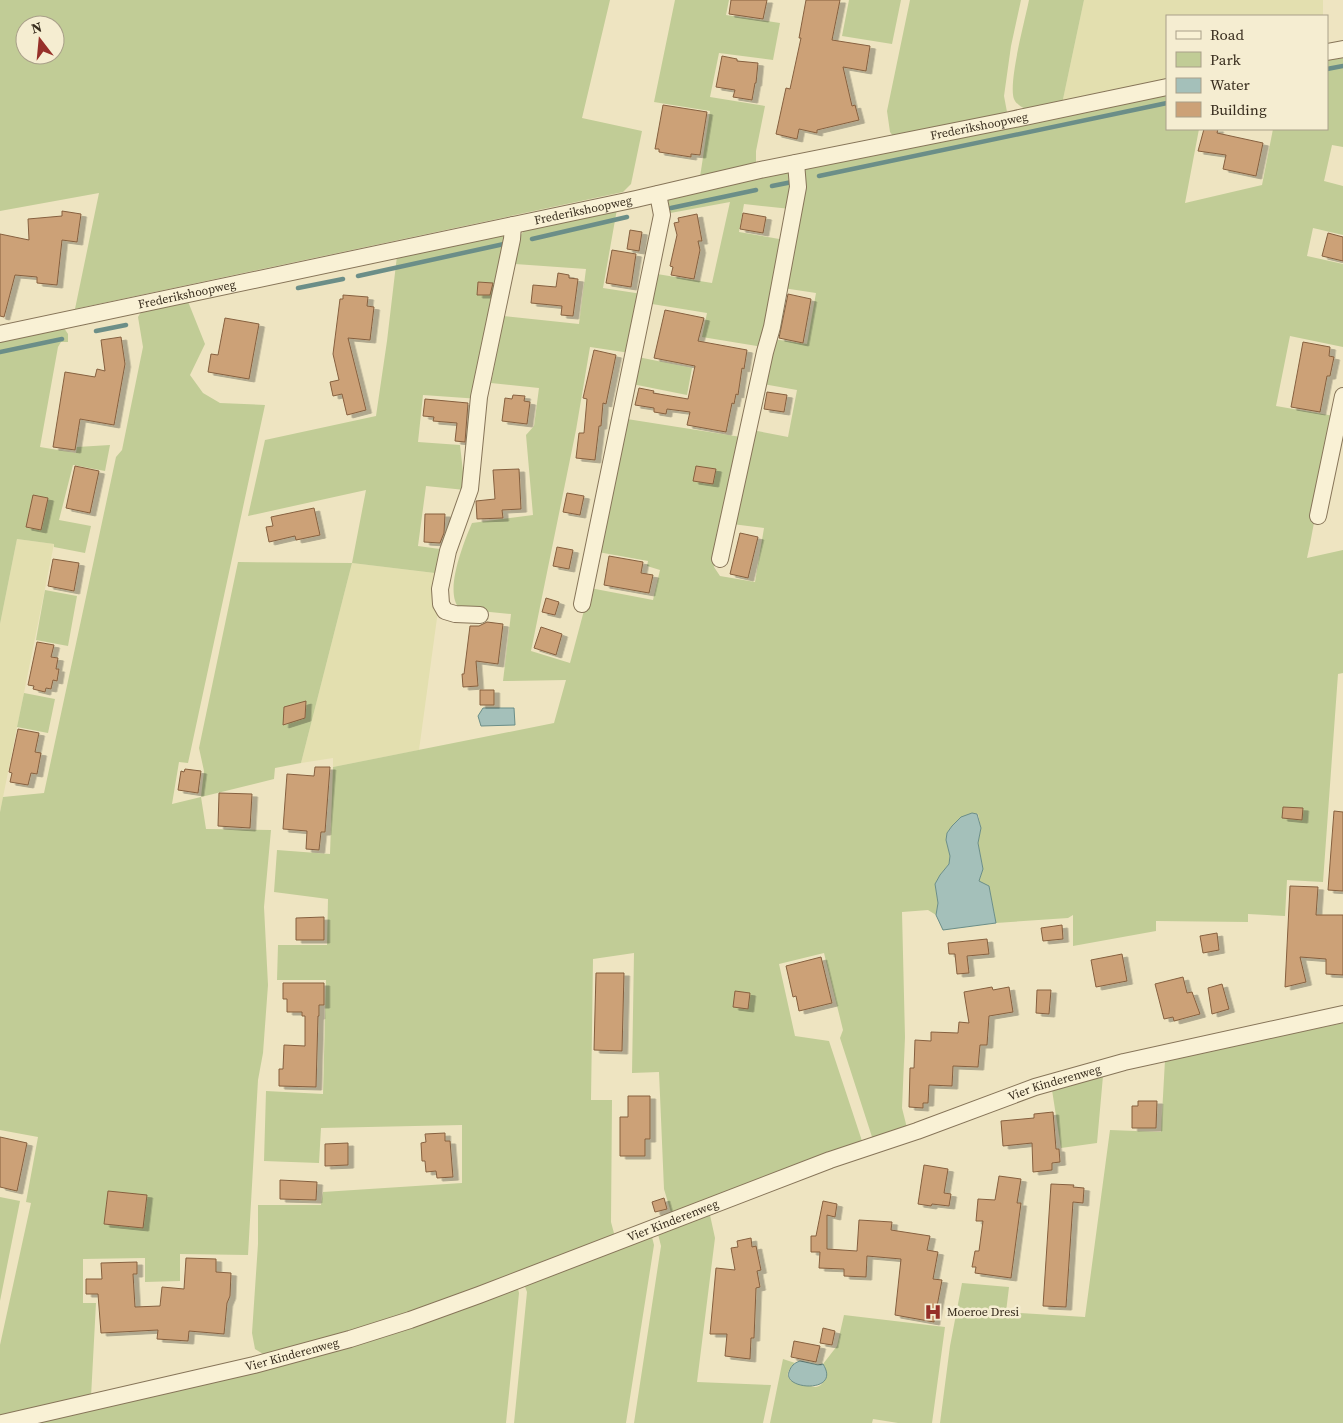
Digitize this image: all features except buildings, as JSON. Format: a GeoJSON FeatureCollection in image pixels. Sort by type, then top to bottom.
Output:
{"type":"FeatureCollection","features":[{"type":"Feature","properties":{"kind":"street"},"geometry":{"type":"LineString","coordinates":[[1328,52],[1343,49]]}},
{"type":"Feature","properties":{"kind":"street","name":"Frederikshoopweg"},"geometry":{"type":"LineString","coordinates":[[0,334],[796,163],[1166,86]]}},
{"type":"Feature","properties":{"kind":"street"},"geometry":{"type":"LineString","coordinates":[[720,559],[772,327],[798,187],[796,163]]}},
{"type":"Feature","properties":{"kind":"street"},"geometry":{"type":"LineString","coordinates":[[582,604],[662,215],[658,194]]}},
{"type":"Feature","properties":{"kind":"street"},"geometry":{"type":"LineString","coordinates":[[480,615],[454,614],[445,611],[440,604],[440,589],[448,551],[470,489],[479,397],[512,239],[513,225]]}},
{"type":"Feature","properties":{"kind":"street"},"geometry":{"type":"LineString","coordinates":[[1318,516],[1343,396]]}},
{"type":"Feature","properties":{"kind":"street","name":"Vier Kinderenweg"},"geometry":{"type":"LineString","coordinates":[[2,1423],[254,1365],[350,1339],[479,1295],[809,1170],[830,1160],[917,1131],[1035,1087],[1124,1062],[1343,1014]]}},
{"type":"Feature","properties":{"kind":"shaded area"},"geometry":{"type":"Polygon","coordinates":[[[1084,0],[1323,0],[1323,15],[1166,15],[1166,80],[1062,104],[1084,0]]]}},
{"type":"Feature","properties":{"kind":"shaded area"},"geometry":{"type":"Polygon","coordinates":[[[17,539],[54,544],[0,812],[0,624],[17,539]]]}},
{"type":"Feature","properties":{"kind":"shaded area"},"geometry":{"type":"Polygon","coordinates":[[[352,563],[443,574],[419,750],[333,767],[333,758],[301,763],[352,563]]]}},
{"type":"Feature","properties":{"kind":"green space"},"geometry":{"type":"Polygon","coordinates":[[[0,0],[610,0],[582,118],[642,131],[631,184],[623,192],[75,309],[99,193],[0,211],[0,0]]]}},
{"type":"Feature","properties":{"kind":"green space"},"geometry":{"type":"Polygon","coordinates":[[[675,0],[729,0],[726,15],[780,23],[773,60],[719,53],[710,97],[765,106],[756,151],[756,166],[700,177],[710,111],[654,102],[675,0]]]}},
{"type":"Feature","properties":{"kind":"green space"},"geometry":{"type":"Polygon","coordinates":[[[849,0],[901,0],[892,44],[842,36],[849,0]]]}},
{"type":"Feature","properties":{"kind":"green space"},"geometry":{"type":"Polygon","coordinates":[[[910,0],[1021,0],[1011,46],[1004,96],[1007,112],[893,136],[890,132],[887,111],[910,0]]]}},
{"type":"Feature","properties":{"kind":"green space"},"geometry":{"type":"Polygon","coordinates":[[[1029,0],[1084,0],[1062,104],[1026,109],[1014,99],[1013,80],[1015,66],[1029,0]]]}},
{"type":"Feature","properties":{"kind":"green space"},"geometry":{"type":"Polygon","coordinates":[[[1343,56],[1343,147],[1332,145],[1324,181],[1343,186],[1343,235],[1313,228],[1307,256],[1343,264],[1343,347],[1290,336],[1276,406],[1334,416],[1307,558],[1343,550],[1343,673],[1338,674],[1323,882],[1287,880],[1285,916],[1248,914],[1248,922],[1156,921],[1156,931],[1073,946],[1073,915],[1068,918],[996,923],[989,886],[979,882],[983,868],[978,843],[981,828],[978,814],[972,813],[952,826],[947,833],[946,840],[950,856],[949,864],[935,884],[938,903],[936,915],[928,910],[902,912],[905,1037],[902,1108],[907,1128],[873,1140],[840,1038],[843,1030],[824,953],[779,964],[795,1036],[829,1041],[863,1144],[672,1216],[664,1189],[659,1072],[632,1073],[634,953],[593,959],[591,1100],[612,1100],[611,1222],[615,1237],[367,1329],[263,1354],[255,1349],[252,1333],[258,1244],[258,1205],[321,1205],[323,1192],[462,1183],[462,1125],[321,1128],[319,1163],[264,1161],[266,1091],[323,1094],[326,980],[277,980],[278,945],[327,945],[328,899],[274,892],[277,850],[330,854],[333,767],[554,723],[566,680],[503,681],[511,614],[460,609],[455,601],[454,591],[457,567],[472,523],[533,515],[526,435],[534,426],[539,388],[491,383],[504,316],[579,324],[586,269],[515,264],[520,236],[523,232],[526,229],[617,209],[603,288],[642,294],[630,353],[590,347],[576,430],[531,651],[570,663],[590,588],[653,600],[660,570],[647,566],[648,561],[598,552],[627,419],[741,437],[714,567],[720,576],[755,582],[764,528],[732,524],[752,430],[788,437],[797,390],[763,384],[773,339],[807,344],[816,293],[783,288],[802,173],[806,169],[1166,93],[1166,130],[1199,130],[1185,203],[1262,185],[1273,130],[1328,130],[1328,59],[1343,56]]]}},
{"type":"Feature","properties":{"kind":"green space"},"geometry":{"type":"Polygon","coordinates":[[[792,172],[791,209],[744,204],[739,232],[785,240],[763,347],[702,337],[707,313],[652,304],[657,274],[712,283],[730,202],[665,214],[667,199],[792,172]]]}},
{"type":"Feature","properties":{"kind":"green space"},"geometry":{"type":"Polygon","coordinates":[[[505,233],[480,399],[423,395],[418,442],[460,445],[465,490],[426,486],[418,546],[447,550],[443,574],[352,563],[366,490],[248,516],[265,440],[376,416],[397,256],[505,233]]]}},
{"type":"Feature","properties":{"kind":"green space"},"geometry":{"type":"Polygon","coordinates":[[[187,299],[205,344],[190,375],[203,393],[220,403],[265,405],[188,763],[179,762],[172,804],[201,797],[206,829],[271,830],[264,907],[268,985],[263,1053],[258,1080],[248,1255],[180,1254],[180,1281],[145,1282],[145,1258],[83,1259],[83,1303],[96,1303],[91,1397],[0,1417],[0,1345],[31,1203],[26,1202],[38,1137],[0,1130],[0,812],[3,797],[44,793],[116,457],[122,450],[143,347],[138,317],[141,312],[187,299]]]}},
{"type":"Feature","properties":{"kind":"green space"},"geometry":{"type":"Polygon","coordinates":[[[62,325],[68,334],[68,342],[61,342],[58,347],[40,447],[76,453],[77,447],[110,445],[105,471],[73,465],[59,520],[91,526],[85,553],[54,547],[54,544],[17,539],[0,624],[0,338],[62,325]]]}},
{"type":"Feature","properties":{"kind":"green space"},"geometry":{"type":"Polygon","coordinates":[[[638,357],[692,368],[687,395],[632,384],[638,357]]]}},
{"type":"Feature","properties":{"kind":"green space"},"geometry":{"type":"Polygon","coordinates":[[[238,562],[352,563],[301,763],[275,768],[274,779],[201,797],[204,771],[199,748],[238,562]]]}},
{"type":"Feature","properties":{"kind":"green space"},"geometry":{"type":"Polygon","coordinates":[[[45,590],[77,596],[68,646],[36,640],[45,590]]]}},
{"type":"Feature","properties":{"kind":"green space"},"geometry":{"type":"Polygon","coordinates":[[[24,693],[55,699],[48,733],[17,727],[24,693]]]}},
{"type":"Feature","properties":{"kind":"green space"},"geometry":{"type":"Polygon","coordinates":[[[1343,1023],[1343,1423],[940,1423],[950,1346],[962,1283],[1009,1287],[1006,1312],[1085,1317],[1110,1130],[1161,1132],[1165,1060],[1343,1023]]]}},
{"type":"Feature","properties":{"kind":"green space"},"geometry":{"type":"Polygon","coordinates":[[[1103,1076],[1097,1143],[1061,1148],[1052,1090],[1103,1076]]]}},
{"type":"Feature","properties":{"kind":"green space"},"geometry":{"type":"Polygon","coordinates":[[[0,1197],[20,1201],[0,1301],[0,1197]]]}},
{"type":"Feature","properties":{"kind":"green space"},"geometry":{"type":"Polygon","coordinates":[[[710,1215],[715,1238],[697,1382],[771,1385],[763,1423],[634,1423],[661,1246],[658,1234],[710,1215]]]}},
{"type":"Feature","properties":{"kind":"green space"},"geometry":{"type":"Polygon","coordinates":[[[652,1237],[654,1245],[626,1423],[514,1423],[527,1292],[524,1284],[652,1237]]]}},
{"type":"Feature","properties":{"kind":"green space"},"geometry":{"type":"Polygon","coordinates":[[[517,1285],[519,1293],[506,1423],[37,1423],[256,1371],[517,1285]]]}},
{"type":"Feature","properties":{"kind":"green space"},"geometry":{"type":"Polygon","coordinates":[[[844,1315],[945,1327],[932,1423],[898,1423],[873,1419],[872,1423],[770,1423],[783,1359],[795,1363],[788,1372],[791,1381],[813,1387],[820,1386],[825,1377],[823,1364],[837,1346],[844,1315]]]}},
{"type":"Feature","properties":{"kind":"water"},"geometry":{"type":"Polygon","coordinates":[[[483,708],[514,708],[515,725],[481,726],[478,716],[483,708]]]}},
{"type":"Feature","properties":{"kind":"water"},"geometry":{"type":"Polygon","coordinates":[[[972,813],[977,814],[981,828],[978,843],[983,869],[979,881],[989,886],[996,923],[943,930],[936,915],[938,903],[935,884],[949,864],[950,856],[946,840],[947,833],[961,817],[972,813]]]}},
{"type":"Feature","properties":{"kind":"water"},"geometry":{"type":"Polygon","coordinates":[[[800,1361],[818,1365],[823,1364],[827,1374],[825,1380],[810,1386],[794,1383],[789,1378],[789,1372],[793,1365],[800,1361]]]}},
{"type":"Feature","properties":{"kind":"waterway"},"geometry":{"type":"LineString","coordinates":[[1328,69],[1343,66]]}},
{"type":"Feature","properties":{"kind":"waterway"},"geometry":{"type":"LineString","coordinates":[[819,176],[1166,103]]}},
{"type":"Feature","properties":{"kind":"waterway"},"geometry":{"type":"LineString","coordinates":[[772,186],[792,182]]}},
{"type":"Feature","properties":{"kind":"waterway"},"geometry":{"type":"LineString","coordinates":[[671,208],[756,190]]}},
{"type":"Feature","properties":{"kind":"waterway"},"geometry":{"type":"LineString","coordinates":[[532,239],[627,217]]}},
{"type":"Feature","properties":{"kind":"waterway"},"geometry":{"type":"LineString","coordinates":[[358,276],[504,244]]}},
{"type":"Feature","properties":{"kind":"waterway"},"geometry":{"type":"LineString","coordinates":[[298,288],[343,279]]}},
{"type":"Feature","properties":{"kind":"waterway"},"geometry":{"type":"LineString","coordinates":[[96,331],[126,325]]}},
{"type":"Feature","properties":{"kind":"waterway"},"geometry":{"type":"LineString","coordinates":[[0,352],[62,339]]}},
{"type":"Feature","properties":{"kind":"place","name":"Moeroe Dresi"},"geometry":{"type":"Point","coordinates":[933,1312]}}]}
